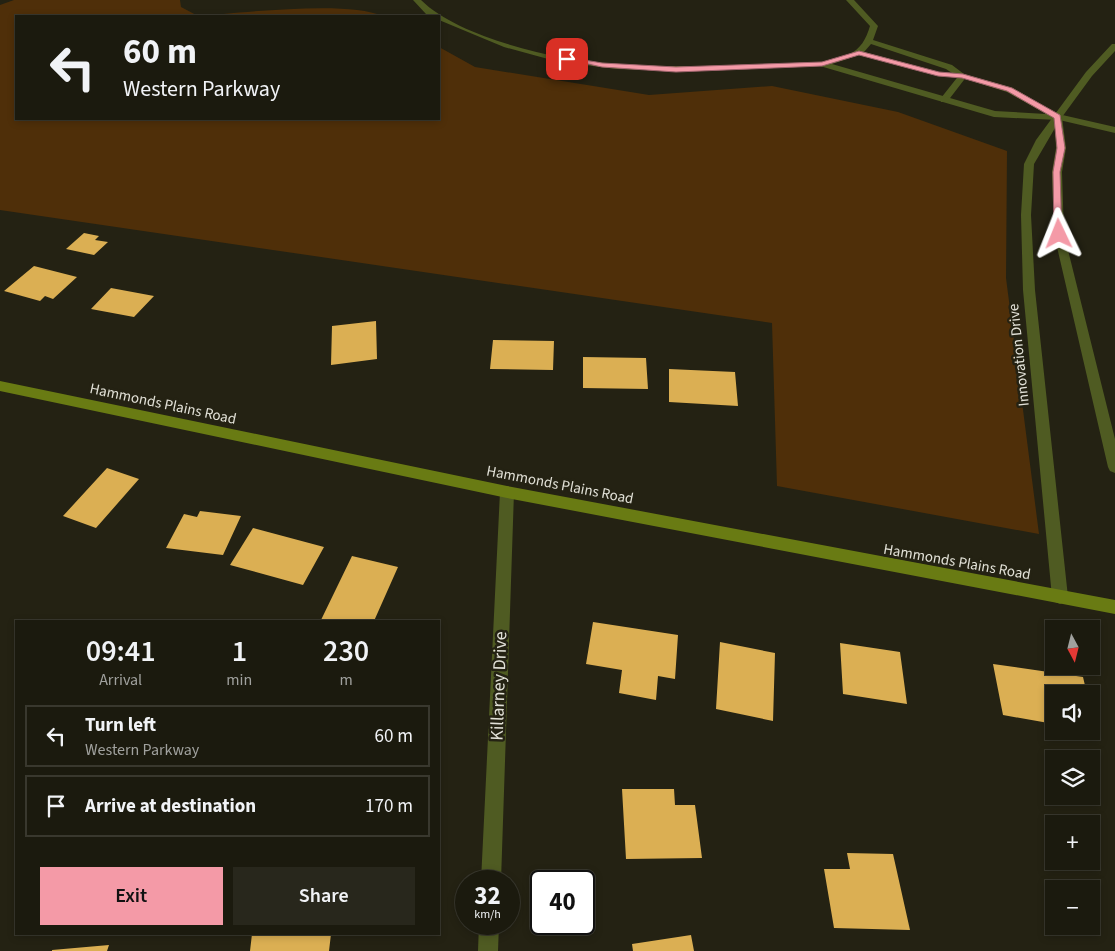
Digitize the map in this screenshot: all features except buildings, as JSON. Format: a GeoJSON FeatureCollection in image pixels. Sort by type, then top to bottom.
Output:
{"type":"FeatureCollection","features":[{"type":"Feature","properties":{"kind":"main road","name":"Hammonds Plains Road"},"geometry":{"type":"LineString","coordinates":[[0,386],[507,492],[1115,607]]}},
{"type":"Feature","properties":{"kind":"street"},"geometry":{"type":"LineString","coordinates":[[417,0],[434,15]]}},
{"type":"Feature","properties":{"kind":"street"},"geometry":{"type":"LineString","coordinates":[[850,0],[866,14],[874,26],[869,41],[859,53]]}},
{"type":"Feature","properties":{"kind":"street"},"geometry":{"type":"LineString","coordinates":[[440,18],[472,34],[532,53],[602,65],[676,70],[822,64],[859,53],[938,74],[963,76],[1010,90],[1058,117]]}},
{"type":"Feature","properties":{"kind":"street"},"geometry":{"type":"LineString","coordinates":[[869,41],[949,67],[963,76]]}},
{"type":"Feature","properties":{"kind":"street","name":"Innovation Drive"},"geometry":{"type":"LineString","coordinates":[[1060,597],[1029,290],[1026,215],[1029,164],[1041,140],[1089,74],[1115,46]]}},
{"type":"Feature","properties":{"kind":"street"},"geometry":{"type":"LineString","coordinates":[[822,64],[994,114],[1058,117],[1115,130]]}},
{"type":"Feature","properties":{"kind":"street"},"geometry":{"type":"LineString","coordinates":[[944,100],[963,76]]}},
{"type":"Feature","properties":{"kind":"street"},"geometry":{"type":"LineString","coordinates":[[1058,117],[1061,148],[1056,172],[1059,234],[1115,467]]}},
{"type":"Feature","properties":{"kind":"street","name":"Killarney Drive"},"geometry":{"type":"LineString","coordinates":[[491,870],[507,492]]}},
{"type":"Feature","properties":{"kind":"street"},"geometry":{"type":"LineString","coordinates":[[488,951],[489,935]]}},
{"type":"Feature","properties":{"kind":"shaded area"},"geometry":{"type":"Polygon","coordinates":[[[14,0],[180,0],[181,7],[196,15],[15,15],[15,120],[440,120],[440,48],[475,67],[649,95],[772,86],[898,112],[1007,151],[1006,278],[1039,534],[777,486],[772,323],[0,210],[0,5],[14,0]]]}},
{"type":"Feature","properties":{"kind":"shaded area"},"geometry":{"type":"Polygon","coordinates":[[[320,8],[366,11],[379,15],[209,15],[320,8]]]}},
{"type":"Feature","properties":{"kind":"route"},"geometry":{"type":"LineString","coordinates":[[567,59],[602,65],[676,70],[822,64],[859,53],[938,74],[963,76],[1010,90],[1058,117],[1061,148],[1056,172],[1059,234]]}}]}
